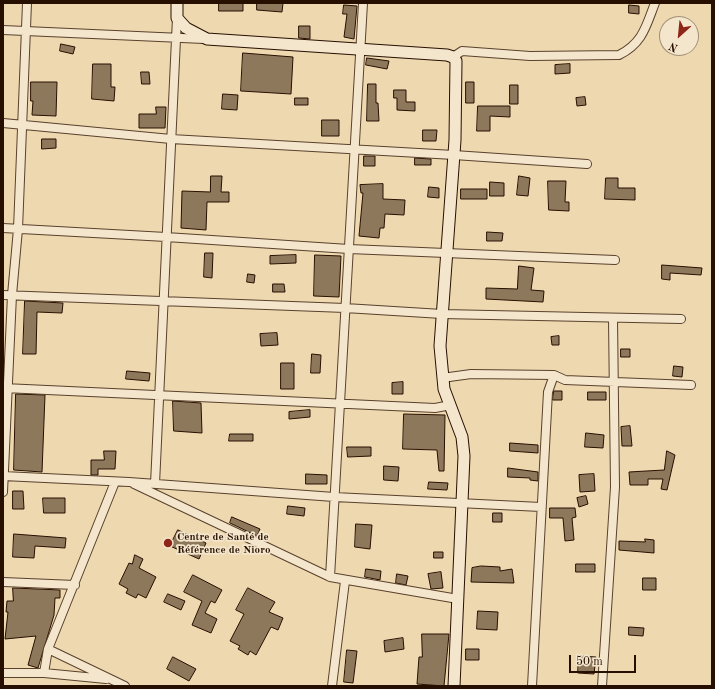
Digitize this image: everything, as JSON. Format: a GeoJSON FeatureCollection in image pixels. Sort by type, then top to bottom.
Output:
{"type":"FeatureCollection","features":[{"type":"Feature","properties":{"kind":"street"},"geometry":{"type":"LineString","coordinates":[[3,492],[5,388],[18,229],[27,3]]}},
{"type":"Feature","properties":{"kind":"street"},"geometry":{"type":"LineString","coordinates":[[155,484],[162,301],[177,38],[177,3]]}},
{"type":"Feature","properties":{"kind":"street"},"geometry":{"type":"LineString","coordinates":[[330,577],[339,403],[362,50],[363,3]]}},
{"type":"Feature","properties":{"kind":"street"},"geometry":{"type":"LineString","coordinates":[[3,30],[207,39],[452,57],[462,51],[546,56],[620,55],[631,49],[642,35],[655,3]]}},
{"type":"Feature","properties":{"kind":"street"},"geometry":{"type":"LineString","coordinates":[[177,18],[186,28],[207,39]]}},
{"type":"Feature","properties":{"kind":"street"},"geometry":{"type":"LineString","coordinates":[[452,57],[456,61],[454,155],[440,346],[444,389],[462,437],[464,456],[454,686]]}},
{"type":"Feature","properties":{"kind":"street"},"geometry":{"type":"LineString","coordinates":[[3,124],[21,124],[171,139],[587,164]]}},
{"type":"Feature","properties":{"kind":"street"},"geometry":{"type":"LineString","coordinates":[[3,228],[349,249],[615,260]]}},
{"type":"Feature","properties":{"kind":"street"},"geometry":{"type":"LineString","coordinates":[[3,295],[345,308],[442,314],[681,319]]}},
{"type":"Feature","properties":{"kind":"street"},"geometry":{"type":"LineString","coordinates":[[602,686],[615,486],[613,318]]}},
{"type":"Feature","properties":{"kind":"street"},"geometry":{"type":"LineString","coordinates":[[442,378],[471,374],[527,376],[554,375],[565,380],[614,381],[691,386]]}},
{"type":"Feature","properties":{"kind":"street"},"geometry":{"type":"LineString","coordinates":[[532,686],[548,392],[554,375]]}},
{"type":"Feature","properties":{"kind":"street"},"geometry":{"type":"LineString","coordinates":[[5,388],[435,408],[451,405]]}},
{"type":"Feature","properties":{"kind":"street"},"geometry":{"type":"LineString","coordinates":[[3,476],[129,482],[334,497],[541,507]]}},
{"type":"Feature","properties":{"kind":"street"},"geometry":{"type":"LineString","coordinates":[[44,673],[48,649],[75,585],[115,482]]}},
{"type":"Feature","properties":{"kind":"street"},"geometry":{"type":"LineString","coordinates":[[129,482],[330,577],[345,581],[458,599]]}},
{"type":"Feature","properties":{"kind":"street"},"geometry":{"type":"LineString","coordinates":[[332,686],[345,581]]}},
{"type":"Feature","properties":{"kind":"street"},"geometry":{"type":"LineString","coordinates":[[3,582],[75,585]]}},
{"type":"Feature","properties":{"kind":"street"},"geometry":{"type":"LineString","coordinates":[[48,649],[125,686]]}},
{"type":"Feature","properties":{"kind":"street"},"geometry":{"type":"LineString","coordinates":[[3,673],[44,673],[111,679]]}},
{"type":"Feature","properties":{"kind":"building"},"geometry":{"type":"Polygon","coordinates":[[[219,3],[243,3],[243,11],[219,11],[219,3]]]}},
{"type":"Feature","properties":{"kind":"building"},"geometry":{"type":"Polygon","coordinates":[[[257,3],[283,3],[282,12],[257,10],[257,3]]]}},
{"type":"Feature","properties":{"kind":"building"},"geometry":{"type":"Polygon","coordinates":[[[344,5],[357,6],[354,39],[344,37],[347,14],[343,14],[344,5]]]}},
{"type":"Feature","properties":{"kind":"building"},"geometry":{"type":"Polygon","coordinates":[[[629,5],[639,6],[639,14],[629,13],[629,5]]]}},
{"type":"Feature","properties":{"kind":"building"},"geometry":{"type":"Polygon","coordinates":[[[299,26],[310,26],[310,39],[299,38],[299,26]]]}},
{"type":"Feature","properties":{"kind":"building"},"geometry":{"type":"Polygon","coordinates":[[[61,44],[75,47],[73,54],[60,51],[61,44]]]}},
{"type":"Feature","properties":{"kind":"building"},"geometry":{"type":"Polygon","coordinates":[[[243,53],[293,57],[291,94],[241,91],[243,53]]]}},
{"type":"Feature","properties":{"kind":"building"},"geometry":{"type":"Polygon","coordinates":[[[367,58],[389,61],[387,69],[366,65],[367,58]]]}},
{"type":"Feature","properties":{"kind":"building"},"geometry":{"type":"Polygon","coordinates":[[[93,64],[111,64],[111,87],[115,87],[114,101],[92,99],[93,64]]]}},
{"type":"Feature","properties":{"kind":"building"},"geometry":{"type":"Polygon","coordinates":[[[570,64],[570,73],[555,74],[555,65],[570,64]]]}},
{"type":"Feature","properties":{"kind":"building"},"geometry":{"type":"Polygon","coordinates":[[[141,72],[149,72],[150,84],[142,84],[141,72]]]}},
{"type":"Feature","properties":{"kind":"building"},"geometry":{"type":"Polygon","coordinates":[[[31,82],[57,82],[56,116],[32,115],[33,101],[31,101],[31,82]]]}},
{"type":"Feature","properties":{"kind":"building"},"geometry":{"type":"Polygon","coordinates":[[[466,82],[474,82],[474,103],[466,103],[466,82]]]}},
{"type":"Feature","properties":{"kind":"building"},"geometry":{"type":"Polygon","coordinates":[[[368,84],[376,84],[376,103],[378,103],[379,121],[367,121],[368,84]]]}},
{"type":"Feature","properties":{"kind":"building"},"geometry":{"type":"Polygon","coordinates":[[[510,85],[518,85],[518,104],[510,104],[510,85]]]}},
{"type":"Feature","properties":{"kind":"building"},"geometry":{"type":"Polygon","coordinates":[[[394,90],[406,90],[406,102],[415,102],[415,111],[397,110],[397,98],[394,98],[394,90]]]}},
{"type":"Feature","properties":{"kind":"building"},"geometry":{"type":"Polygon","coordinates":[[[223,94],[238,95],[237,110],[222,109],[223,94]]]}},
{"type":"Feature","properties":{"kind":"building"},"geometry":{"type":"Polygon","coordinates":[[[585,97],[586,105],[577,106],[576,98],[585,97]]]}},
{"type":"Feature","properties":{"kind":"building"},"geometry":{"type":"Polygon","coordinates":[[[295,98],[308,98],[308,105],[295,105],[295,98]]]}},
{"type":"Feature","properties":{"kind":"building"},"geometry":{"type":"Polygon","coordinates":[[[478,106],[510,106],[510,117],[490,116],[490,131],[477,131],[478,106]]]}},
{"type":"Feature","properties":{"kind":"building"},"geometry":{"type":"Polygon","coordinates":[[[156,107],[166,107],[165,128],[139,128],[139,114],[156,114],[156,107]]]}},
{"type":"Feature","properties":{"kind":"building"},"geometry":{"type":"Polygon","coordinates":[[[322,120],[339,120],[339,136],[322,136],[322,120]]]}},
{"type":"Feature","properties":{"kind":"building"},"geometry":{"type":"Polygon","coordinates":[[[423,130],[437,130],[436,141],[423,141],[423,130]]]}},
{"type":"Feature","properties":{"kind":"building"},"geometry":{"type":"Polygon","coordinates":[[[42,139],[56,139],[56,148],[42,149],[42,139]]]}},
{"type":"Feature","properties":{"kind":"building"},"geometry":{"type":"Polygon","coordinates":[[[364,156],[375,156],[375,166],[364,166],[364,156]]]}},
{"type":"Feature","properties":{"kind":"building"},"geometry":{"type":"Polygon","coordinates":[[[415,158],[431,159],[431,165],[415,165],[415,158]]]}},
{"type":"Feature","properties":{"kind":"building"},"geometry":{"type":"Polygon","coordinates":[[[211,176],[222,176],[221,192],[229,192],[229,202],[207,202],[206,230],[181,228],[182,191],[210,192],[211,176]]]}},
{"type":"Feature","properties":{"kind":"building"},"geometry":{"type":"Polygon","coordinates":[[[519,176],[530,178],[528,196],[517,195],[519,176]]]}},
{"type":"Feature","properties":{"kind":"building"},"geometry":{"type":"Polygon","coordinates":[[[606,178],[618,178],[618,188],[635,188],[635,200],[605,199],[606,178]]]}},
{"type":"Feature","properties":{"kind":"building"},"geometry":{"type":"Polygon","coordinates":[[[548,181],[566,181],[565,202],[569,202],[569,211],[549,210],[548,181]]]}},
{"type":"Feature","properties":{"kind":"building"},"geometry":{"type":"Polygon","coordinates":[[[490,182],[504,183],[504,196],[490,196],[490,182]]]}},
{"type":"Feature","properties":{"kind":"building"},"geometry":{"type":"Polygon","coordinates":[[[383,184],[383,199],[405,200],[404,215],[385,214],[384,228],[380,228],[379,238],[359,236],[363,193],[361,193],[360,185],[383,184]]]}},
{"type":"Feature","properties":{"kind":"building"},"geometry":{"type":"Polygon","coordinates":[[[429,187],[439,188],[439,198],[428,197],[429,187]]]}},
{"type":"Feature","properties":{"kind":"building"},"geometry":{"type":"Polygon","coordinates":[[[461,189],[487,189],[487,199],[461,199],[461,189]]]}},
{"type":"Feature","properties":{"kind":"building"},"geometry":{"type":"Polygon","coordinates":[[[487,232],[503,233],[502,241],[487,241],[487,232]]]}},
{"type":"Feature","properties":{"kind":"building"},"geometry":{"type":"Polygon","coordinates":[[[205,253],[213,253],[212,278],[204,277],[205,253]]]}},
{"type":"Feature","properties":{"kind":"building"},"geometry":{"type":"Polygon","coordinates":[[[296,255],[296,263],[270,264],[270,256],[296,255]]]}},
{"type":"Feature","properties":{"kind":"building"},"geometry":{"type":"Polygon","coordinates":[[[315,255],[341,256],[339,297],[314,296],[315,255]]]}},
{"type":"Feature","properties":{"kind":"building"},"geometry":{"type":"Polygon","coordinates":[[[662,265],[702,268],[701,275],[670,273],[670,280],[662,279],[662,265]]]}},
{"type":"Feature","properties":{"kind":"building"},"geometry":{"type":"Polygon","coordinates":[[[519,266],[534,268],[531,290],[544,291],[543,302],[486,299],[486,288],[517,289],[519,266]]]}},
{"type":"Feature","properties":{"kind":"building"},"geometry":{"type":"Polygon","coordinates":[[[248,274],[255,275],[254,283],[247,282],[248,274]]]}},
{"type":"Feature","properties":{"kind":"building"},"geometry":{"type":"Polygon","coordinates":[[[273,284],[284,284],[285,292],[273,292],[273,284]]]}},
{"type":"Feature","properties":{"kind":"building"},"geometry":{"type":"Polygon","coordinates":[[[25,301],[63,303],[62,313],[37,312],[36,354],[23,354],[25,301]]]}},
{"type":"Feature","properties":{"kind":"building"},"geometry":{"type":"Polygon","coordinates":[[[277,333],[278,345],[261,346],[260,334],[277,333]]]}},
{"type":"Feature","properties":{"kind":"building"},"geometry":{"type":"Polygon","coordinates":[[[559,336],[559,345],[552,345],[551,337],[559,336]]]}},
{"type":"Feature","properties":{"kind":"building"},"geometry":{"type":"Polygon","coordinates":[[[621,349],[630,349],[630,357],[621,357],[621,349]]]}},
{"type":"Feature","properties":{"kind":"building"},"geometry":{"type":"Polygon","coordinates":[[[312,354],[321,355],[320,373],[311,373],[312,354]]]}},
{"type":"Feature","properties":{"kind":"building"},"geometry":{"type":"Polygon","coordinates":[[[281,363],[294,363],[294,389],[281,389],[281,363]]]}},
{"type":"Feature","properties":{"kind":"building"},"geometry":{"type":"Polygon","coordinates":[[[674,366],[683,367],[682,377],[673,376],[674,366]]]}},
{"type":"Feature","properties":{"kind":"building"},"geometry":{"type":"Polygon","coordinates":[[[127,371],[150,373],[149,381],[126,379],[127,371]]]}},
{"type":"Feature","properties":{"kind":"building"},"geometry":{"type":"Polygon","coordinates":[[[403,382],[403,394],[392,394],[392,383],[403,382]]]}},
{"type":"Feature","properties":{"kind":"building"},"geometry":{"type":"Polygon","coordinates":[[[554,391],[562,391],[562,400],[553,400],[554,391]]]}},
{"type":"Feature","properties":{"kind":"building"},"geometry":{"type":"Polygon","coordinates":[[[588,392],[606,392],[606,400],[588,400],[588,392]]]}},
{"type":"Feature","properties":{"kind":"building"},"geometry":{"type":"Polygon","coordinates":[[[16,394],[45,395],[42,472],[14,470],[16,394]]]}},
{"type":"Feature","properties":{"kind":"building"},"geometry":{"type":"Polygon","coordinates":[[[173,401],[201,403],[202,433],[174,431],[173,401]]]}},
{"type":"Feature","properties":{"kind":"building"},"geometry":{"type":"Polygon","coordinates":[[[310,410],[310,417],[289,419],[289,412],[310,410]]]}},
{"type":"Feature","properties":{"kind":"building"},"geometry":{"type":"Polygon","coordinates":[[[404,414],[445,415],[444,471],[439,471],[437,450],[403,449],[404,414]]]}},
{"type":"Feature","properties":{"kind":"building"},"geometry":{"type":"Polygon","coordinates":[[[630,426],[632,446],[622,446],[621,427],[630,426]]]}},
{"type":"Feature","properties":{"kind":"building"},"geometry":{"type":"Polygon","coordinates":[[[586,433],[604,435],[603,448],[585,447],[586,433]]]}},
{"type":"Feature","properties":{"kind":"building"},"geometry":{"type":"Polygon","coordinates":[[[230,434],[253,434],[253,441],[229,441],[230,434]]]}},
{"type":"Feature","properties":{"kind":"building"},"geometry":{"type":"Polygon","coordinates":[[[510,443],[538,445],[538,453],[510,451],[510,443]]]}},
{"type":"Feature","properties":{"kind":"building"},"geometry":{"type":"Polygon","coordinates":[[[347,447],[371,447],[371,456],[348,457],[347,447]]]}},
{"type":"Feature","properties":{"kind":"building"},"geometry":{"type":"Polygon","coordinates":[[[104,451],[116,451],[115,469],[98,469],[98,475],[91,475],[91,460],[104,460],[104,451]]]}},
{"type":"Feature","properties":{"kind":"building"},"geometry":{"type":"Polygon","coordinates":[[[667,451],[675,455],[667,490],[661,489],[663,479],[648,479],[648,485],[630,485],[629,472],[664,470],[667,451]]]}},
{"type":"Feature","properties":{"kind":"building"},"geometry":{"type":"Polygon","coordinates":[[[384,466],[399,467],[398,481],[384,480],[384,466]]]}},
{"type":"Feature","properties":{"kind":"building"},"geometry":{"type":"Polygon","coordinates":[[[508,468],[538,472],[538,481],[530,480],[530,478],[508,477],[508,468]]]}},
{"type":"Feature","properties":{"kind":"building"},"geometry":{"type":"Polygon","coordinates":[[[306,474],[327,475],[327,484],[306,484],[306,474]]]}},
{"type":"Feature","properties":{"kind":"building"},"geometry":{"type":"Polygon","coordinates":[[[594,474],[595,491],[580,492],[579,475],[594,474]]]}},
{"type":"Feature","properties":{"kind":"building"},"geometry":{"type":"Polygon","coordinates":[[[429,482],[448,483],[447,490],[428,489],[429,482]]]}},
{"type":"Feature","properties":{"kind":"building"},"geometry":{"type":"Polygon","coordinates":[[[13,491],[23,491],[24,509],[13,509],[13,491]]]}},
{"type":"Feature","properties":{"kind":"building"},"geometry":{"type":"Polygon","coordinates":[[[586,496],[588,504],[579,507],[577,498],[586,496]]]}},
{"type":"Feature","properties":{"kind":"building"},"geometry":{"type":"Polygon","coordinates":[[[43,498],[65,498],[65,513],[44,513],[43,498]]]}},
{"type":"Feature","properties":{"kind":"building"},"geometry":{"type":"Polygon","coordinates":[[[288,506],[305,508],[304,516],[287,514],[288,506]]]}},
{"type":"Feature","properties":{"kind":"building"},"geometry":{"type":"Polygon","coordinates":[[[550,508],[575,508],[576,517],[572,518],[574,540],[565,541],[563,518],[550,518],[550,508]]]}},
{"type":"Feature","properties":{"kind":"building"},"geometry":{"type":"Polygon","coordinates":[[[493,513],[502,513],[502,522],[493,522],[493,513]]]}},
{"type":"Feature","properties":{"kind":"building"},"geometry":{"type":"Polygon","coordinates":[[[232,517],[260,529],[257,536],[230,523],[232,517]]]}},
{"type":"Feature","properties":{"kind":"building"},"geometry":{"type":"Polygon","coordinates":[[[356,524],[372,525],[370,549],[355,547],[356,524]]]}},
{"type":"Feature","properties":{"kind":"building"},"geometry":{"type":"Polygon","coordinates":[[[178,530],[206,543],[199,559],[170,546],[178,530]]]}},
{"type":"Feature","properties":{"kind":"building"},"geometry":{"type":"Polygon","coordinates":[[[14,534],[66,538],[65,548],[35,546],[34,558],[13,557],[14,534]]]}},
{"type":"Feature","properties":{"kind":"building"},"geometry":{"type":"Polygon","coordinates":[[[645,539],[654,540],[654,553],[619,550],[619,541],[645,542],[645,539]]]}},
{"type":"Feature","properties":{"kind":"building"},"geometry":{"type":"Polygon","coordinates":[[[434,552],[443,552],[443,558],[434,558],[434,552]]]}},
{"type":"Feature","properties":{"kind":"building"},"geometry":{"type":"Polygon","coordinates":[[[135,555],[143,559],[139,568],[156,577],[146,598],[138,594],[136,598],[126,593],[128,589],[119,584],[129,563],[132,564],[135,555]]]}},
{"type":"Feature","properties":{"kind":"building"},"geometry":{"type":"Polygon","coordinates":[[[576,564],[595,564],[595,572],[576,572],[576,564]]]}},
{"type":"Feature","properties":{"kind":"building"},"geometry":{"type":"Polygon","coordinates":[[[481,566],[500,567],[500,571],[512,569],[514,583],[471,582],[472,568],[481,566]]]}},
{"type":"Feature","properties":{"kind":"building"},"geometry":{"type":"Polygon","coordinates":[[[366,569],[381,571],[380,580],[365,577],[366,569]]]}},
{"type":"Feature","properties":{"kind":"building"},"geometry":{"type":"Polygon","coordinates":[[[441,572],[443,588],[431,589],[428,574],[441,572]]]}},
{"type":"Feature","properties":{"kind":"building"},"geometry":{"type":"Polygon","coordinates":[[[397,574],[408,576],[406,585],[396,583],[397,574]]]}},
{"type":"Feature","properties":{"kind":"building"},"geometry":{"type":"Polygon","coordinates":[[[193,575],[222,590],[215,603],[211,601],[205,613],[217,619],[211,633],[192,625],[202,601],[184,592],[193,575]]]}},
{"type":"Feature","properties":{"kind":"building"},"geometry":{"type":"Polygon","coordinates":[[[643,578],[656,578],[656,590],[643,590],[643,578]]]}},
{"type":"Feature","properties":{"kind":"building"},"geometry":{"type":"Polygon","coordinates":[[[13,588],[60,590],[60,598],[55,598],[54,615],[38,668],[28,665],[36,636],[5,639],[8,612],[6,612],[7,601],[13,601],[13,588]]]}},
{"type":"Feature","properties":{"kind":"building"},"geometry":{"type":"Polygon","coordinates":[[[248,588],[275,602],[269,612],[283,618],[278,630],[271,627],[256,655],[250,651],[248,655],[238,649],[240,646],[230,641],[244,614],[236,610],[248,588]]]}},
{"type":"Feature","properties":{"kind":"building"},"geometry":{"type":"Polygon","coordinates":[[[168,594],[185,601],[181,610],[164,602],[168,594]]]}},
{"type":"Feature","properties":{"kind":"building"},"geometry":{"type":"Polygon","coordinates":[[[478,611],[498,612],[497,630],[477,629],[478,611]]]}},
{"type":"Feature","properties":{"kind":"building"},"geometry":{"type":"Polygon","coordinates":[[[629,627],[644,628],[643,636],[629,635],[629,627]]]}},
{"type":"Feature","properties":{"kind":"building"},"geometry":{"type":"Polygon","coordinates":[[[422,634],[449,634],[444,686],[417,684],[419,657],[422,657],[422,634]]]}},
{"type":"Feature","properties":{"kind":"building"},"geometry":{"type":"Polygon","coordinates":[[[403,638],[404,649],[385,652],[384,641],[403,638]]]}},
{"type":"Feature","properties":{"kind":"building"},"geometry":{"type":"Polygon","coordinates":[[[466,649],[479,649],[479,660],[466,660],[466,649]]]}},
{"type":"Feature","properties":{"kind":"building"},"geometry":{"type":"Polygon","coordinates":[[[347,650],[357,651],[353,683],[344,682],[347,650]]]}},
{"type":"Feature","properties":{"kind":"building"},"geometry":{"type":"Polygon","coordinates":[[[579,656],[596,657],[594,674],[578,673],[579,656]]]}},
{"type":"Feature","properties":{"kind":"building"},"geometry":{"type":"Polygon","coordinates":[[[173,657],[196,669],[189,681],[167,669],[173,657]]]}},
{"type":"Feature","properties":{"kind":"place","name":"Centre de Santé de Référence de Nioro"},"geometry":{"type":"Point","coordinates":[168,543]}}]}
